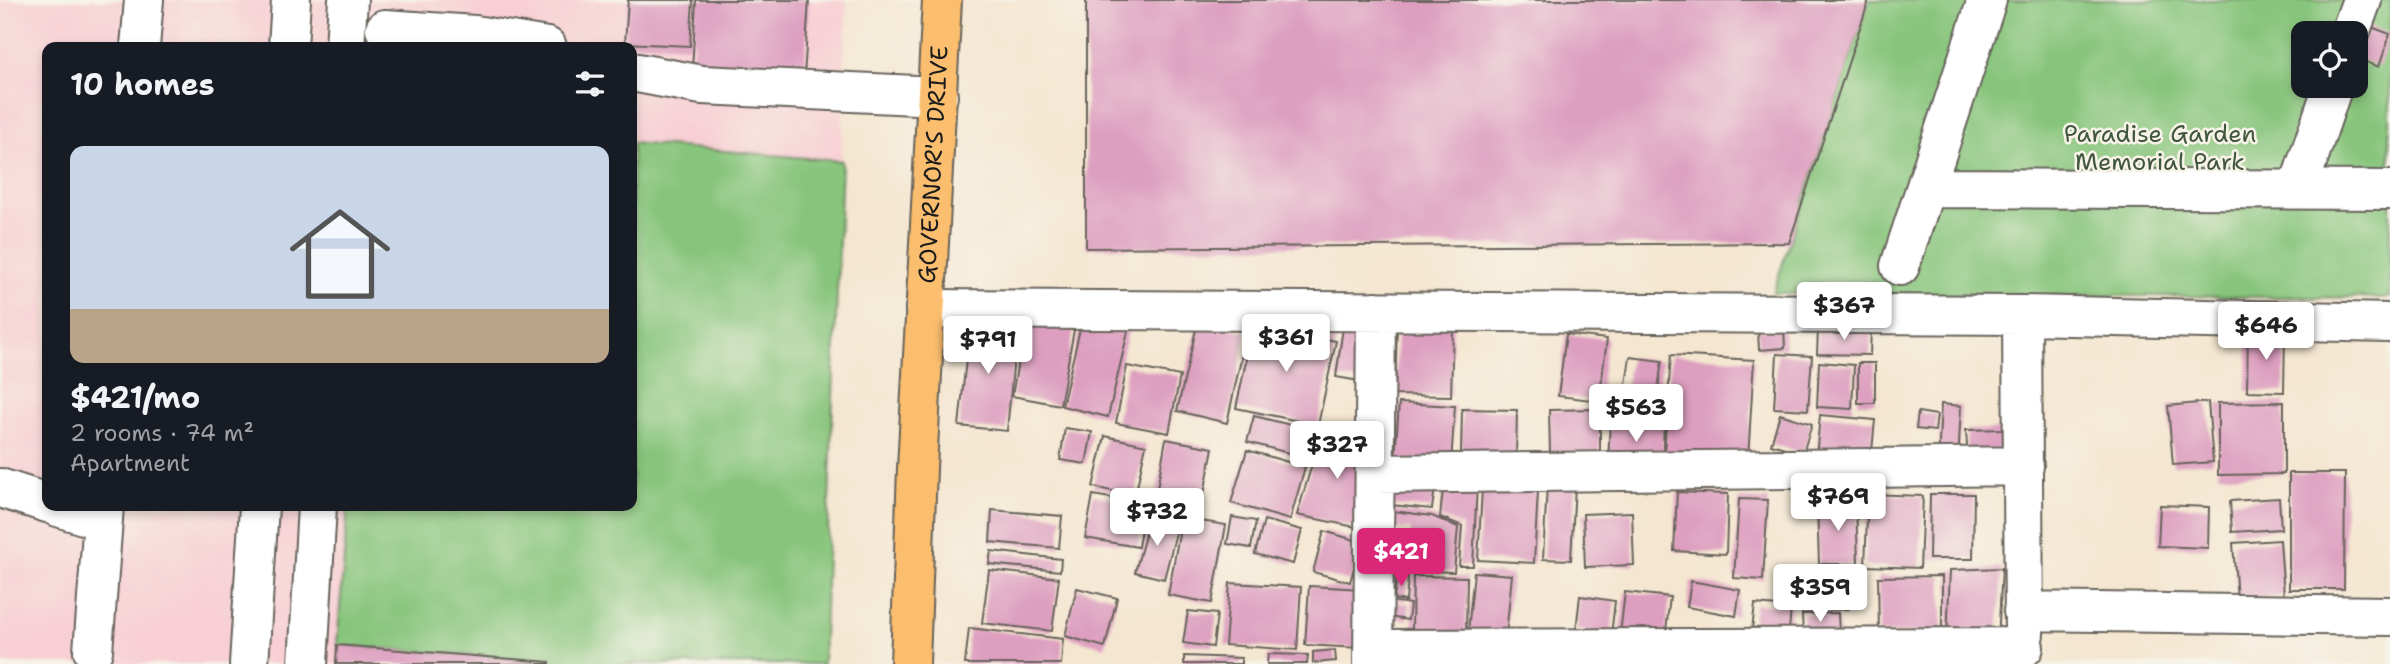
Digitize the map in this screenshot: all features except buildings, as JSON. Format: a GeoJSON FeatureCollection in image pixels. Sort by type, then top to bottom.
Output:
{"type":"FeatureCollection","features":[{"type":"Feature","properties":{"kind":"main road","name":"GOVERNOR'S DRIVE"},"geometry":{"type":"LineString","coordinates":[[910,664],[925,309],[942,0]]}},
{"type":"Feature","properties":{"kind":"street"},"geometry":{"type":"LineString","coordinates":[[140,42],[144,0]]}},
{"type":"Feature","properties":{"kind":"street"},"geometry":{"type":"LineString","coordinates":[[288,42],[291,0]]}},
{"type":"Feature","properties":{"kind":"street"},"geometry":{"type":"LineString","coordinates":[[345,42],[348,0]]}},
{"type":"Feature","properties":{"kind":"street"},"geometry":{"type":"LineString","coordinates":[[1900,266],[1987,0]]}},
{"type":"Feature","properties":{"kind":"street"},"geometry":{"type":"LineString","coordinates":[[2354,21],[2361,0]]}},
{"type":"Feature","properties":{"kind":"street"},"geometry":{"type":"LineString","coordinates":[[385,29],[475,35],[517,42]]}},
{"type":"Feature","properties":{"kind":"street"},"geometry":{"type":"LineString","coordinates":[[637,73],[702,85],[938,96]]}},
{"type":"Feature","properties":{"kind":"street"},"geometry":{"type":"LineString","coordinates":[[2298,189],[2329,98]]}},
{"type":"Feature","properties":{"kind":"street"},"geometry":{"type":"LineString","coordinates":[[1926,188],[2390,190]]}},
{"type":"Feature","properties":{"kind":"street"},"geometry":{"type":"LineString","coordinates":[[925,309],[2022,315],[2390,323]]}},
{"type":"Feature","properties":{"kind":"street"},"geometry":{"type":"LineString","coordinates":[[1376,311],[1373,656],[2024,640],[2390,616]]}},
{"type":"Feature","properties":{"kind":"street"},"geometry":{"type":"LineString","coordinates":[[2022,315],[2024,640]]}},
{"type":"Feature","properties":{"kind":"street"},"geometry":{"type":"LineString","coordinates":[[1376,474],[2024,466]]}},
{"type":"Feature","properties":{"kind":"street"},"geometry":{"type":"LineString","coordinates":[[0,488],[42,501]]}},
{"type":"Feature","properties":{"kind":"street"},"geometry":{"type":"LineString","coordinates":[[86,511],[104,514],[93,652]]}},
{"type":"Feature","properties":{"kind":"street"},"geometry":{"type":"LineString","coordinates":[[248,664],[259,511]]}},
{"type":"Feature","properties":{"kind":"street"},"geometry":{"type":"LineString","coordinates":[[308,664],[317,511]]}},
{"type":"Feature","properties":{"kind":"shaded area"},"geometry":{"type":"Polygon","coordinates":[[[0,0],[847,0],[823,664],[0,664],[0,0]]]}},
{"type":"Feature","properties":{"kind":"green space","name":"Paradise Garden Memorial Park"},"geometry":{"type":"Polygon","coordinates":[[[1869,0],[2390,0],[2390,298],[1773,293],[1869,0]]]}},
{"type":"Feature","properties":{"kind":"green space"},"geometry":{"type":"Polygon","coordinates":[[[637,143],[842,161],[823,664],[575,664],[337,645],[348,511],[637,511],[637,143]]]}}]}
